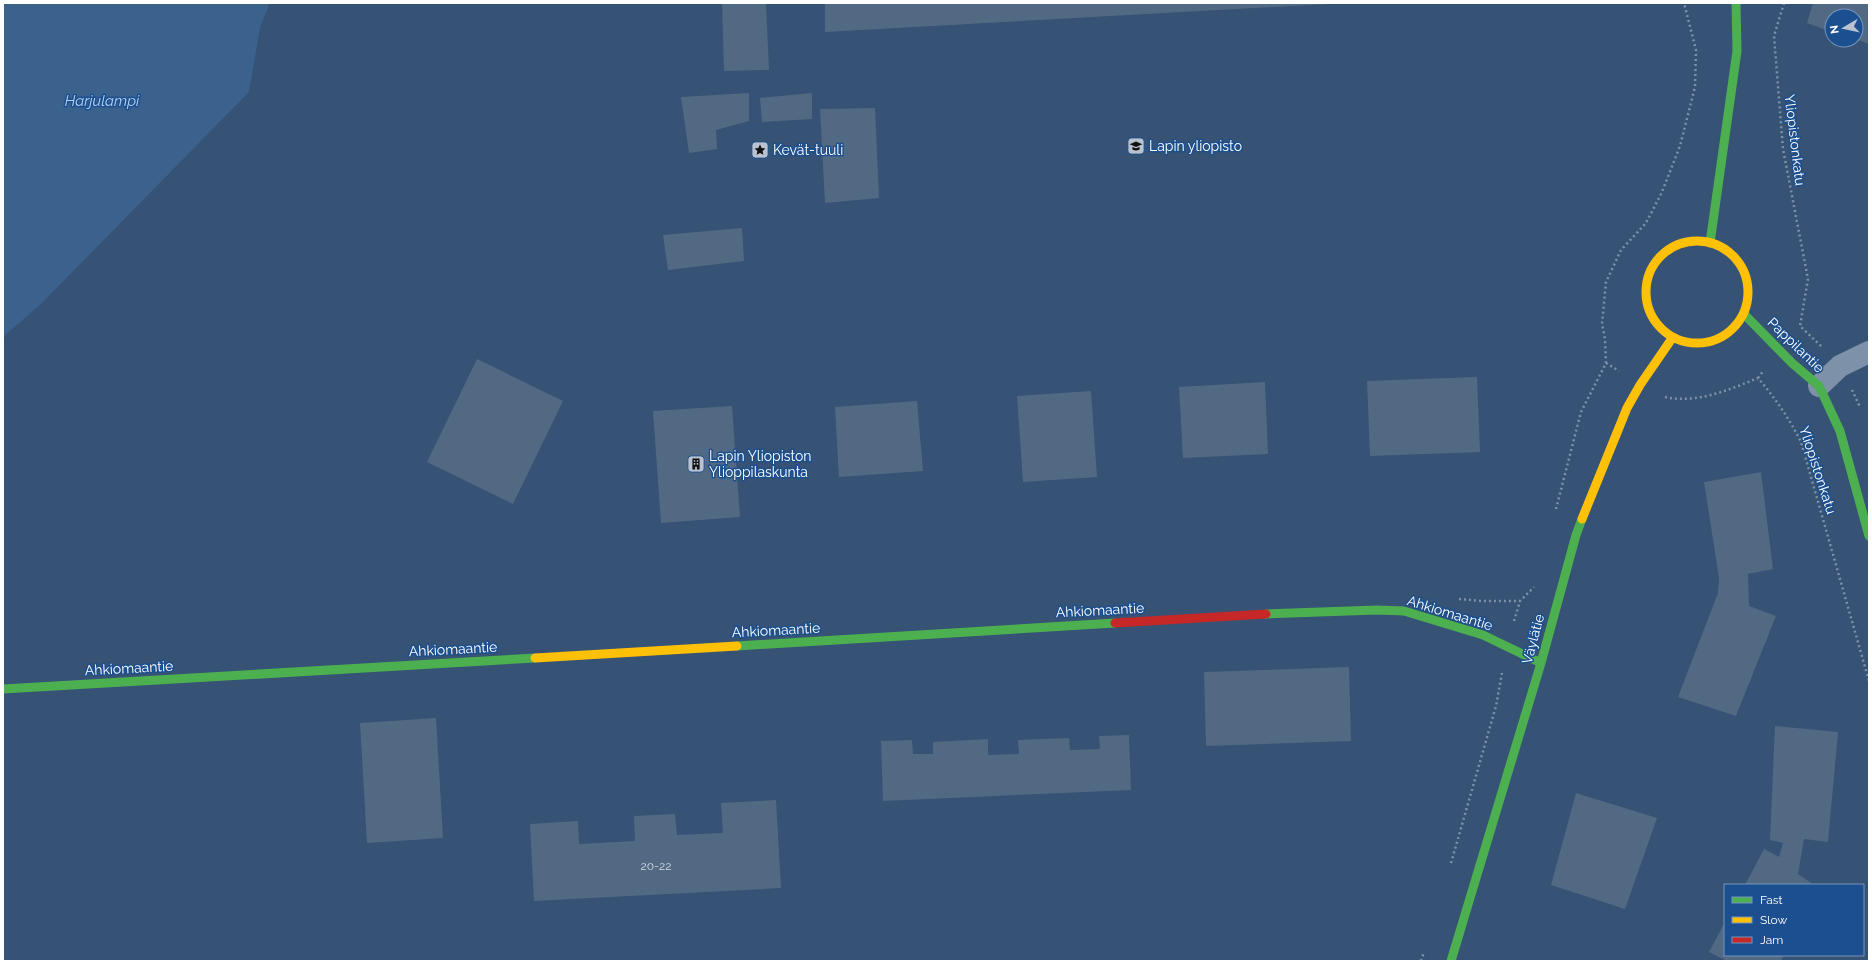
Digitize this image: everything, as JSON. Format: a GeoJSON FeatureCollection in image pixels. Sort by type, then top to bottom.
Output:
{"type":"FeatureCollection","features":[{"type":"Feature","properties":{"kind":"street"},"geometry":{"type":"LineString","coordinates":[[1710,243],[1737,51],[1736,3]]}},
{"type":"Feature","properties":{"kind":"street"},"geometry":{"type":"LineString","coordinates":[[1693,241],[1710,243],[1726,250],[1739,262],[1747,279],[1748,296],[1744,314],[1734,328],[1721,337],[1700,342],[1689,342],[1673,337],[1660,327],[1651,313],[1647,298],[1648,281],[1654,266],[1664,254],[1678,245],[1693,241]]}},
{"type":"Feature","properties":{"kind":"street","name":"Pappilantie"},"geometry":{"type":"LineString","coordinates":[[1744,314],[1792,363],[1819,386],[1840,431],[1869,536]]}},
{"type":"Feature","properties":{"kind":"street","name":"Väylätie"},"geometry":{"type":"LineString","coordinates":[[1451,961],[1542,663],[1576,535],[1627,408],[1640,385],[1673,337]]}},
{"type":"Feature","properties":{"kind":"street"},"geometry":{"type":"LineString","coordinates":[[1819,386],[1840,366],[1869,352]]}},
{"type":"Feature","properties":{"kind":"street","name":"Ahkiomaantie"},"geometry":{"type":"LineString","coordinates":[[3,689],[1272,614],[1378,610],[1404,611],[1484,636],[1542,663]]}},
{"type":"Feature","properties":{"kind":"path"},"geometry":{"type":"LineString","coordinates":[[1554,515],[1581,412],[1606,363],[1605,339],[1602,324],[1606,282],[1621,250],[1646,223],[1662,192],[1680,146],[1696,86],[1696,50],[1684,3]]}},
{"type":"Feature","properties":{"kind":"path","name":"Yliopistonkatu"},"geometry":{"type":"LineString","coordinates":[[1784,3],[1774,36],[1783,149],[1808,279],[1800,326],[1840,366],[1861,410]]}},
{"type":"Feature","properties":{"kind":"path","name":"Yliopistonkatu"},"geometry":{"type":"LineString","coordinates":[[1662,396],[1680,400],[1718,393],[1758,378],[1792,422],[1801,442],[1869,681]]}},
{"type":"Feature","properties":{"kind":"path"},"geometry":{"type":"LineString","coordinates":[[1449,871],[1496,706],[1506,647],[1520,601],[1536,584]]}},
{"type":"Feature","properties":{"kind":"path"},"geometry":{"type":"LineString","coordinates":[[1421,961],[1426,946]]}},
{"type":"Feature","properties":{"kind":"water","name":"Harjulampi"},"geometry":{"type":"Polygon","coordinates":[[[3,3],[270,3],[260,28],[249,92],[41,304],[3,337],[3,3]]]}},
{"type":"Feature","properties":{"kind":"building"},"geometry":{"type":"Polygon","coordinates":[[[722,3],[766,3],[769,70],[724,71],[722,3]]]}},
{"type":"Feature","properties":{"kind":"building"},"geometry":{"type":"Polygon","coordinates":[[[825,3],[1328,3],[1328,4],[825,32],[825,3]]]}},
{"type":"Feature","properties":{"kind":"building"},"geometry":{"type":"Polygon","coordinates":[[[1813,3],[1869,3],[1869,44],[1864,42],[1864,8],[1824,8],[1824,29],[1807,23],[1813,3]]]}},
{"type":"Feature","properties":{"kind":"building"},"geometry":{"type":"Polygon","coordinates":[[[749,93],[749,121],[716,130],[717,149],[689,153],[681,97],[749,93]]]}},
{"type":"Feature","properties":{"kind":"building"},"geometry":{"type":"Polygon","coordinates":[[[812,93],[812,119],[762,122],[760,98],[812,93]]]}},
{"type":"Feature","properties":{"kind":"building"},"geometry":{"type":"Polygon","coordinates":[[[875,108],[879,198],[825,203],[820,109],[875,108]]]}},
{"type":"Feature","properties":{"kind":"building"},"geometry":{"type":"Polygon","coordinates":[[[742,228],[744,261],[668,270],[663,235],[742,228]]]}},
{"type":"Feature","properties":{"kind":"building"},"geometry":{"type":"Polygon","coordinates":[[[477,359],[563,401],[513,504],[427,462],[477,359]]]}},
{"type":"Feature","properties":{"kind":"building"},"geometry":{"type":"Polygon","coordinates":[[[1477,377],[1480,452],[1370,456],[1367,381],[1477,377]]]}},
{"type":"Feature","properties":{"kind":"building"},"geometry":{"type":"Polygon","coordinates":[[[1265,382],[1268,454],[1183,458],[1179,387],[1265,382]]]}},
{"type":"Feature","properties":{"kind":"building"},"geometry":{"type":"Polygon","coordinates":[[[1091,391],[1097,477],[1023,482],[1017,396],[1091,391]]]}},
{"type":"Feature","properties":{"kind":"building"},"geometry":{"type":"Polygon","coordinates":[[[917,401],[923,471],[839,477],[835,407],[917,401]]]}},
{"type":"Feature","properties":{"kind":"building","name":"Lapin Yliopiston Ylioppilaskunta"},"geometry":{"type":"Polygon","coordinates":[[[732,406],[740,517],[661,523],[653,411],[732,406]]]}},
{"type":"Feature","properties":{"kind":"building"},"geometry":{"type":"Polygon","coordinates":[[[1761,472],[1773,569],[1748,574],[1749,606],[1776,616],[1736,716],[1678,697],[1718,593],[1719,578],[1704,482],[1761,472]]]}},
{"type":"Feature","properties":{"kind":"building"},"geometry":{"type":"Polygon","coordinates":[[[1349,667],[1351,741],[1206,746],[1204,672],[1349,667]]]}},
{"type":"Feature","properties":{"kind":"building"},"geometry":{"type":"Polygon","coordinates":[[[436,718],[443,838],[367,843],[360,723],[436,718]]]}},
{"type":"Feature","properties":{"kind":"building"},"geometry":{"type":"Polygon","coordinates":[[[1775,726],[1838,732],[1828,842],[1804,839],[1798,874],[1813,884],[1746,884],[1764,849],[1779,857],[1783,843],[1770,840],[1775,726]]]}},
{"type":"Feature","properties":{"kind":"building"},"geometry":{"type":"Polygon","coordinates":[[[1129,735],[1131,790],[883,801],[881,741],[912,740],[913,754],[933,754],[933,742],[988,739],[988,755],[1019,754],[1018,740],[1069,738],[1070,750],[1100,749],[1099,736],[1129,735]]]}},
{"type":"Feature","properties":{"kind":"building"},"geometry":{"type":"Polygon","coordinates":[[[1576,793],[1657,818],[1625,909],[1551,885],[1576,793]]]}},
{"type":"Feature","properties":{"kind":"building"},"geometry":{"type":"Polygon","coordinates":[[[776,800],[781,888],[534,901],[530,824],[578,821],[579,844],[635,841],[634,816],[675,814],[677,835],[723,833],[721,803],[776,800]]]}},
{"type":"Feature","properties":{"kind":"building"},"geometry":{"type":"Polygon","coordinates":[[[1724,924],[1724,956],[1784,956],[1781,961],[1727,961],[1709,952],[1724,924]]]}},
{"type":"Feature","properties":{"kind":"traffic: fast"},"geometry":{"type":"LineString","coordinates":[[1710,243],[1737,51],[1736,3]]}},
{"type":"Feature","properties":{"kind":"traffic: fast"},"geometry":{"type":"LineString","coordinates":[[1744,314],[1792,363],[1819,386],[1840,431],[1869,536]]}},
{"type":"Feature","properties":{"kind":"traffic: fast"},"geometry":{"type":"LineString","coordinates":[[1451,961],[1541,663],[1576,535],[1582,519]]}},
{"type":"Feature","properties":{"kind":"traffic: fast"},"geometry":{"type":"LineString","coordinates":[[1266,614],[1377,610],[1404,611],[1483,635],[1541,663]]}},
{"type":"Feature","properties":{"kind":"traffic: fast"},"geometry":{"type":"LineString","coordinates":[[737,646],[1115,623]]}},
{"type":"Feature","properties":{"kind":"traffic: fast"},"geometry":{"type":"LineString","coordinates":[[3,689],[535,658]]}},
{"type":"Feature","properties":{"kind":"traffic: slow"},"geometry":{"type":"LineString","coordinates":[[1697,241],[1716,245],[1733,256],[1744,273],[1748,292],[1744,311],[1733,328],[1716,339],[1697,343],[1678,339],[1661,328],[1650,311],[1646,292],[1650,273],[1661,256],[1678,245],[1697,241]]}},
{"type":"Feature","properties":{"kind":"traffic: slow"},"geometry":{"type":"LineString","coordinates":[[1582,519],[1627,408],[1640,385],[1673,337]]}},
{"type":"Feature","properties":{"kind":"traffic: slow"},"geometry":{"type":"LineString","coordinates":[[535,658],[737,646]]}},
{"type":"Feature","properties":{"kind":"traffic: jam"},"geometry":{"type":"LineString","coordinates":[[1115,623],[1266,614]]}},
{"type":"Feature","properties":{"kind":"place","name":"Lapin yliopisto"},"geometry":{"type":"Point","coordinates":[1136,146]}},
{"type":"Feature","properties":{"kind":"place","name":"Kevät-tuuli"},"geometry":{"type":"Point","coordinates":[760,150]}},
{"type":"Feature","properties":{"kind":"place","name":"Lapin Yliopiston Ylioppilaskunta"},"geometry":{"type":"Point","coordinates":[696,464]}}]}
